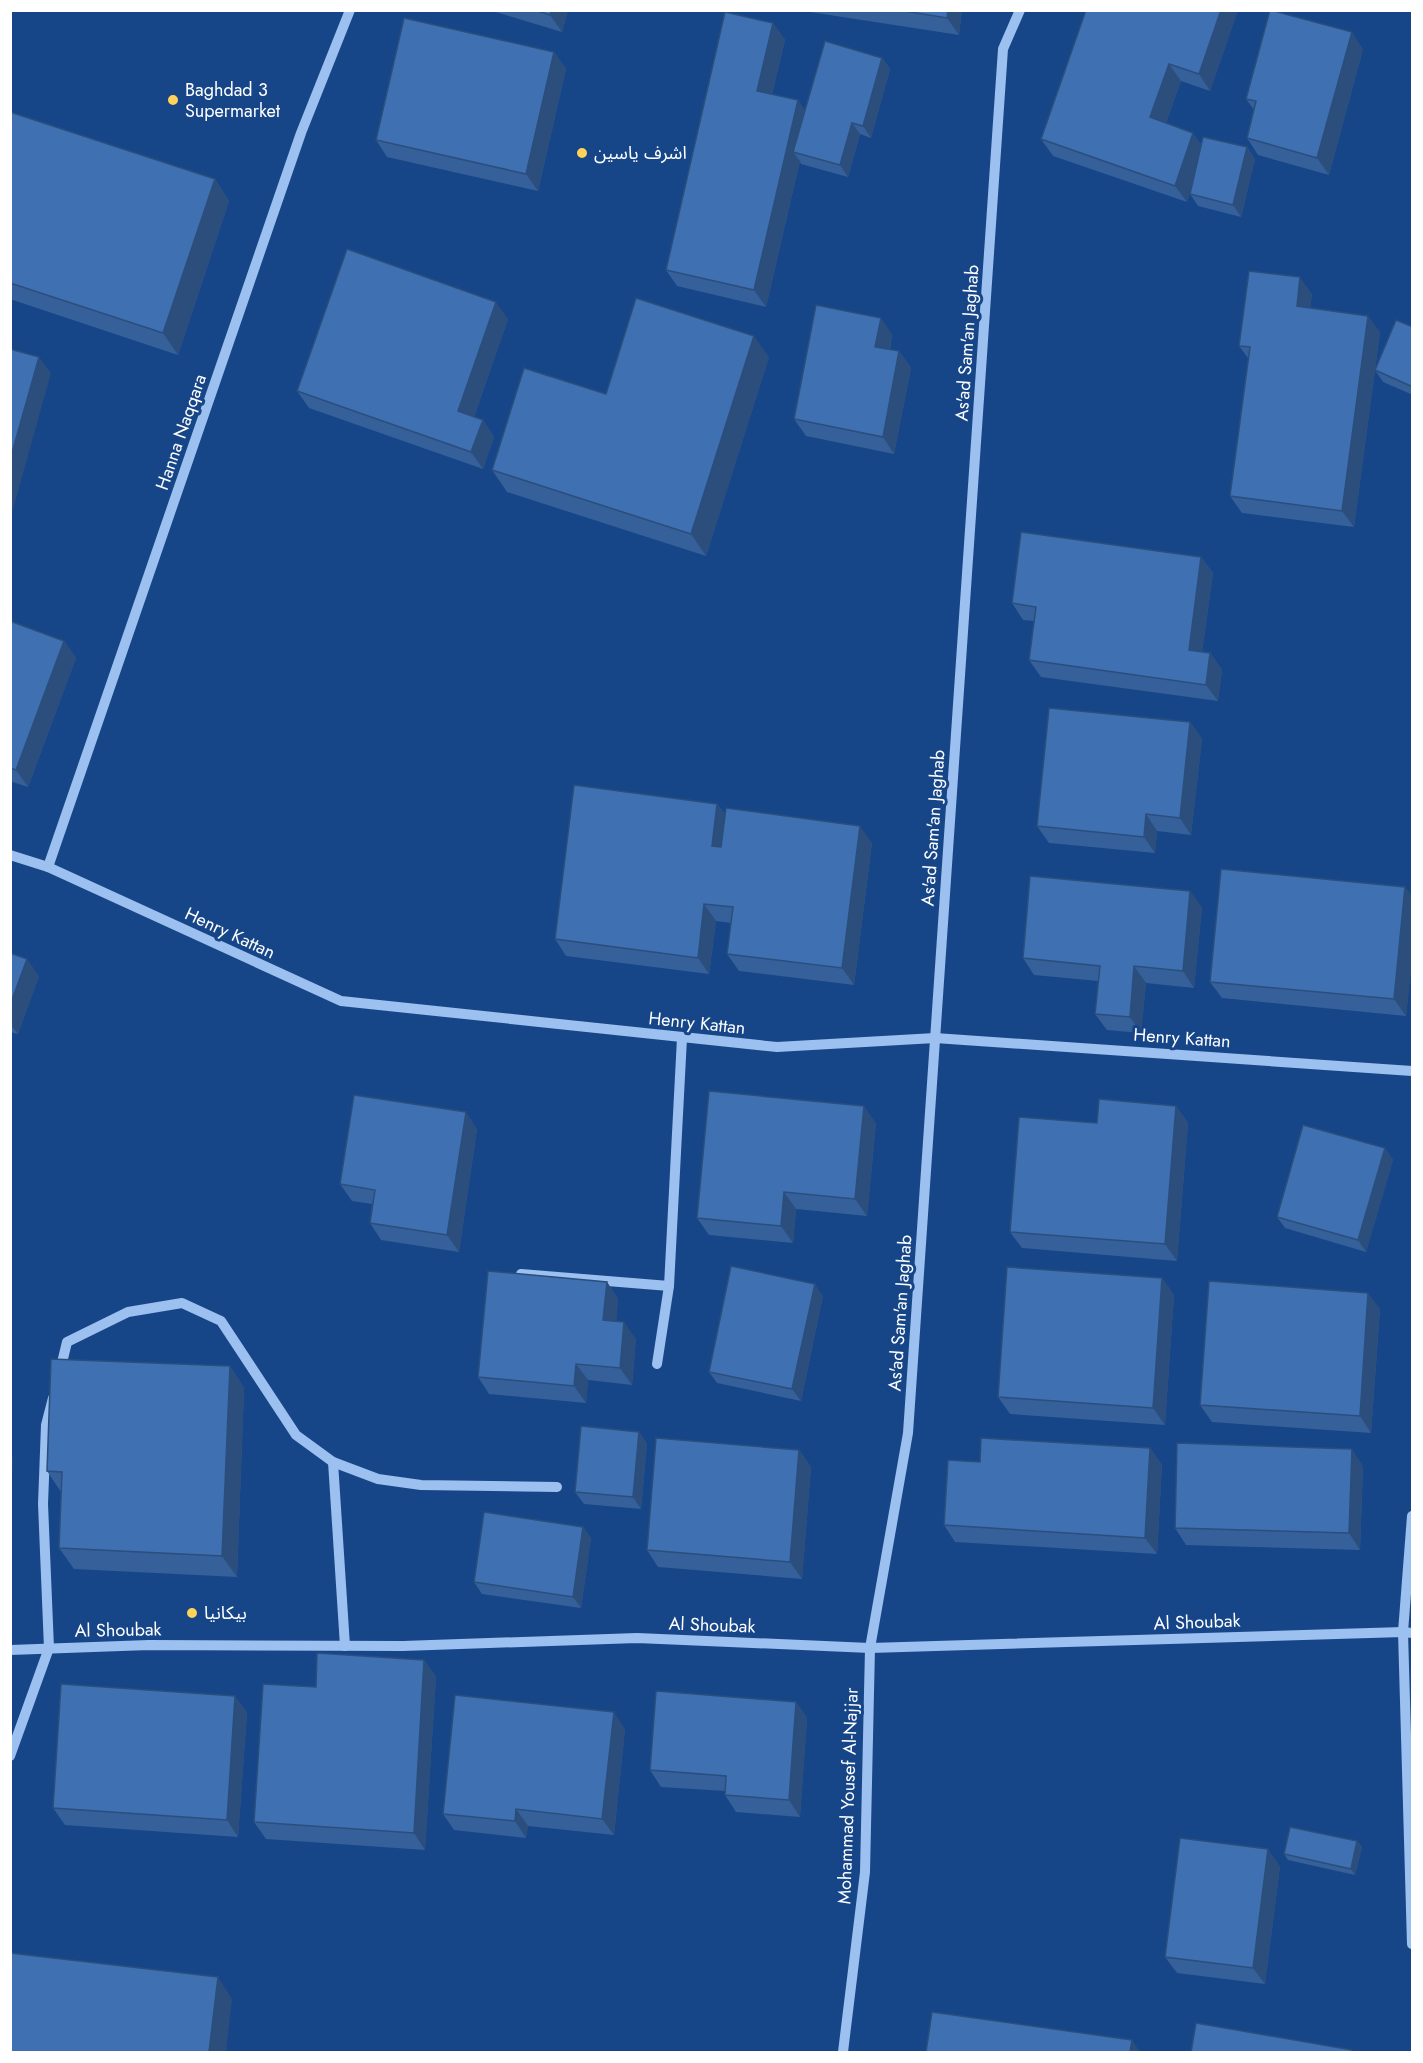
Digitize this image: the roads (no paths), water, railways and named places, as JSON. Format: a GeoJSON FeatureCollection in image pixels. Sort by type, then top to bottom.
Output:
{"type":"FeatureCollection","features":[{"type":"Feature","properties":{"kind":"street","name":"Hanna Naqqara"},"geometry":{"type":"LineString","coordinates":[[48,867],[302,133],[350,10]]}},
{"type":"Feature","properties":{"kind":"street","name":"As'ad Sam'an Jaghab"},"geometry":{"type":"LineString","coordinates":[[870,1648],[908,1433],[1003,49],[1020,10]]}},
{"type":"Feature","properties":{"kind":"street","name":"Henry Kattan"},"geometry":{"type":"LineString","coordinates":[[10,855],[48,867],[341,1001],[777,1047],[934,1038],[1413,1071]]}},
{"type":"Feature","properties":{"kind":"street"},"geometry":{"type":"LineString","coordinates":[[657,1364],[669,1286],[682,1038]]}},
{"type":"Feature","properties":{"kind":"street"},"geometry":{"type":"LineString","coordinates":[[509,1273],[669,1286]]}},
{"type":"Feature","properties":{"kind":"street"},"geometry":{"type":"LineString","coordinates":[[10,1756],[49,1648],[43,1504],[46,1425],[67,1342],[128,1312],[182,1303],[221,1321],[296,1435],[333,1462],[378,1479],[421,1485],[557,1487]]}},
{"type":"Feature","properties":{"kind":"street"},"geometry":{"type":"LineString","coordinates":[[333,1462],[345,1646]]}},
{"type":"Feature","properties":{"kind":"street"},"geometry":{"type":"LineString","coordinates":[[1413,1516],[1408,1632],[1413,1944]]}},
{"type":"Feature","properties":{"kind":"street","name":"Al Shoubak"},"geometry":{"type":"LineString","coordinates":[[10,1650],[149,1646],[345,1646],[637,1638],[870,1648],[1408,1632]]}},
{"type":"Feature","properties":{"kind":"street","name":"Mohammad Yousef Al-Najjar"},"geometry":{"type":"LineString","coordinates":[[843,2052],[865,1872],[870,1648]]}},
{"type":"Feature","properties":{"kind":"place","name":"Baghdad 3 Supermarket"},"geometry":{"type":"Point","coordinates":[173,100]}},
{"type":"Feature","properties":{"kind":"place","name":"اشرف ياسين"},"geometry":{"type":"Point","coordinates":[582,153]}},
{"type":"Feature","properties":{"kind":"place","name":"بيكانيا"},"geometry":{"type":"Point","coordinates":[192,1613]}}]}
